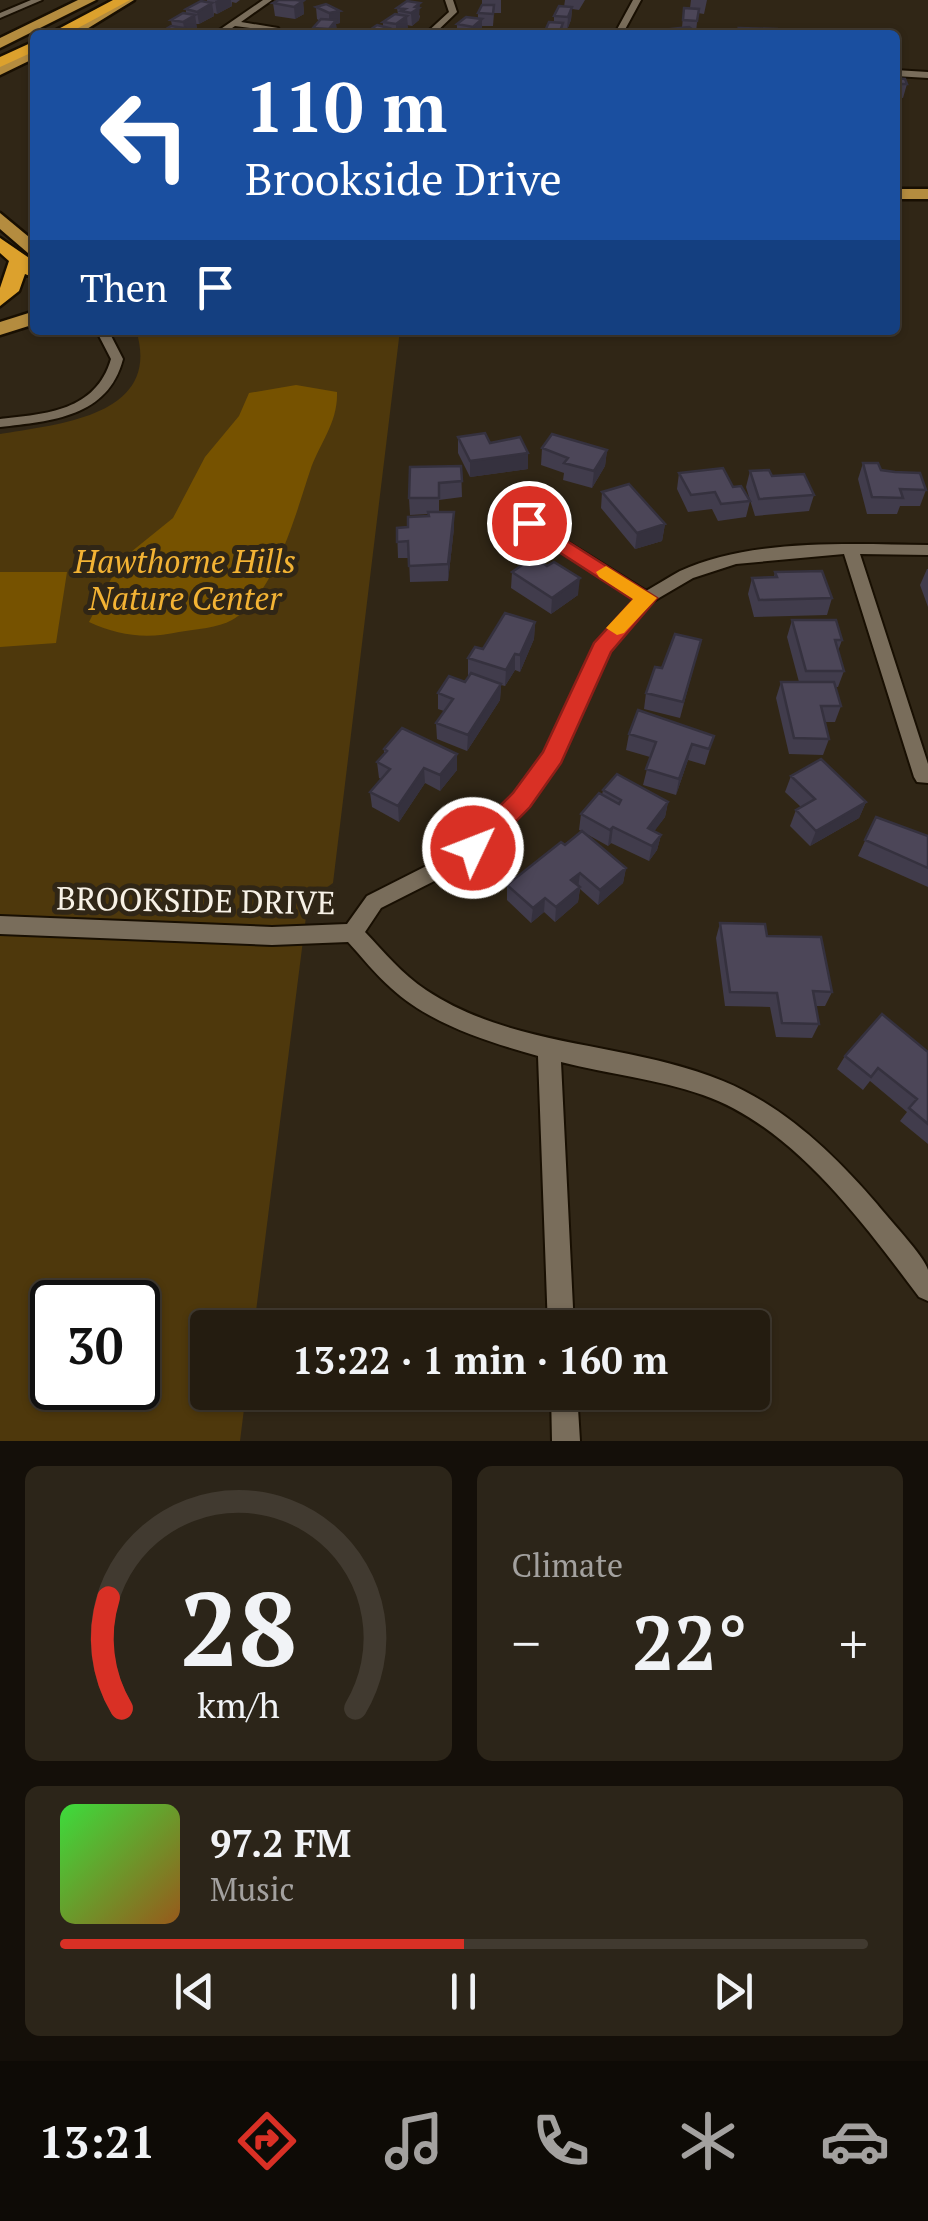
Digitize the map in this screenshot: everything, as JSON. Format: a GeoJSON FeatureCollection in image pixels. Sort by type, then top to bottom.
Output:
{"type":"FeatureCollection","features":[{"type":"Feature","properties":{"kind":"highway"},"geometry":{"type":"LineString","coordinates":[[64,30],[125,0]]}},
{"type":"Feature","properties":{"kind":"highway"},"geometry":{"type":"LineString","coordinates":[[0,62],[30,50]]}},
{"type":"Feature","properties":{"kind":"highway"},"geometry":{"type":"LineString","coordinates":[[0,244],[29,262],[0,300]]}},
{"type":"Feature","properties":{"kind":"main road"},"geometry":{"type":"LineString","coordinates":[[0,44],[89,0]]}},
{"type":"Feature","properties":{"kind":"main road"},"geometry":{"type":"LineString","coordinates":[[76,30],[125,0]]}},
{"type":"Feature","properties":{"kind":"main road"},"geometry":{"type":"LineString","coordinates":[[0,70],[30,51]]}},
{"type":"Feature","properties":{"kind":"main road"},"geometry":{"type":"LineString","coordinates":[[900,194],[928,194]]}},
{"type":"Feature","properties":{"kind":"main road"},"geometry":{"type":"LineString","coordinates":[[0,219],[29,262]]}},
{"type":"Feature","properties":{"kind":"main road"},"geometry":{"type":"LineString","coordinates":[[0,313],[30,304]]}},
{"type":"Feature","properties":{"kind":"main road"},"geometry":{"type":"LineString","coordinates":[[0,329],[30,320]]}},
{"type":"Feature","properties":{"kind":"street"},"geometry":{"type":"LineString","coordinates":[[0,16],[38,0]]}},
{"type":"Feature","properties":{"kind":"street"},"geometry":{"type":"LineString","coordinates":[[223,30],[268,0]]}},
{"type":"Feature","properties":{"kind":"street"},"geometry":{"type":"LineString","coordinates":[[433,30],[453,12],[449,0]]}},
{"type":"Feature","properties":{"kind":"street"},"geometry":{"type":"LineString","coordinates":[[621,30],[637,0]]}},
{"type":"Feature","properties":{"kind":"street"},"geometry":{"type":"LineString","coordinates":[[232,23],[278,30]]}},
{"type":"Feature","properties":{"kind":"street"},"geometry":{"type":"LineString","coordinates":[[900,73],[928,74]]}},
{"type":"Feature","properties":{"kind":"street"},"geometry":{"type":"LineString","coordinates":[[0,424],[65,411],[106,390],[117,358],[105,335]]}},
{"type":"Feature","properties":{"kind":"street"},"geometry":{"type":"LineString","coordinates":[[529,523],[646,598]]}},
{"type":"Feature","properties":{"kind":"street"},"geometry":{"type":"LineString","coordinates":[[850,548],[923,777]]}},
{"type":"Feature","properties":{"kind":"street","name":"BROOKSIDE DRIVE"},"geometry":{"type":"LineString","coordinates":[[0,925],[272,936],[353,933],[374,902],[455,862],[501,824],[552,756],[602,649],[646,598],[688,574],[734,559],[850,548],[928,550]]}},
{"type":"Feature","properties":{"kind":"street"},"geometry":{"type":"LineString","coordinates":[[353,933],[402,985],[470,1022],[549,1051],[696,1084],[734,1098],[816,1156],[854,1191],[928,1288]]}},
{"type":"Feature","properties":{"kind":"street"},"geometry":{"type":"LineString","coordinates":[[549,1051],[561,1310]]}},
{"type":"Feature","properties":{"kind":"street"},"geometry":{"type":"LineString","coordinates":[[565,1410],[566,1441]]}},
{"type":"Feature","properties":{"kind":"green space","name":"Hawthorne Hills Nature Center"},"geometry":{"type":"Polygon","coordinates":[[[137,335],[399,335],[333,883],[308,901],[256,1310],[190,1310],[190,1410],[244,1410],[240,1441],[0,1441],[0,434],[76,419],[120,398],[134,381],[140,359],[137,335]]]}},
{"type":"Feature","properties":{"kind":"shaded area"},"geometry":{"type":"Polygon","coordinates":[[[296,385],[337,392],[335,413],[282,553],[247,609],[220,625],[156,635],[122,633],[89,622],[111,579],[131,552],[173,518],[205,457],[239,416],[249,393],[296,385]]]}},
{"type":"Feature","properties":{"kind":"shaded area"},"geometry":{"type":"Polygon","coordinates":[[[0,572],[67,572],[56,643],[0,647],[0,572]]]}},
{"type":"Feature","properties":{"kind":"building"},"geometry":{"type":"Polygon","coordinates":[[[201,1],[212,3],[197,12],[186,9],[201,1]]]}},
{"type":"Feature","properties":{"kind":"building"},"geometry":{"type":"Polygon","coordinates":[[[303,1],[294,7],[273,3],[303,1]]]}},
{"type":"Feature","properties":{"kind":"building"},"geometry":{"type":"Polygon","coordinates":[[[407,1],[420,3],[415,7],[419,8],[411,13],[397,8],[407,1]]]}},
{"type":"Feature","properties":{"kind":"building"},"geometry":{"type":"Polygon","coordinates":[[[326,4],[340,11],[329,13],[316,7],[326,4]]]}},
{"type":"Feature","properties":{"kind":"building"},"geometry":{"type":"Polygon","coordinates":[[[482,5],[494,5],[493,14],[478,13],[482,5]]]}},
{"type":"Feature","properties":{"kind":"building"},"geometry":{"type":"Polygon","coordinates":[[[559,6],[572,7],[568,17],[554,16],[559,6]]]}},
{"type":"Feature","properties":{"kind":"building"},"geometry":{"type":"Polygon","coordinates":[[[684,8],[699,9],[697,21],[683,20],[684,8]]]}},
{"type":"Feature","properties":{"kind":"building"},"geometry":{"type":"Polygon","coordinates":[[[183,13],[195,15],[183,22],[171,20],[183,13]]]}},
{"type":"Feature","properties":{"kind":"building"},"geometry":{"type":"Polygon","coordinates":[[[395,14],[407,16],[396,24],[383,22],[395,14]]]}},
{"type":"Feature","properties":{"kind":"building"},"geometry":{"type":"Polygon","coordinates":[[[466,17],[482,19],[473,27],[457,24],[466,17]]]}},
{"type":"Feature","properties":{"kind":"building"},"geometry":{"type":"Polygon","coordinates":[[[321,19],[336,20],[329,29],[313,28],[321,19]]]}},
{"type":"Feature","properties":{"kind":"building"},"geometry":{"type":"Polygon","coordinates":[[[549,22],[563,23],[560,30],[545,30],[549,22]]]}},
{"type":"Feature","properties":{"kind":"building"},"geometry":{"type":"Polygon","coordinates":[[[485,433],[490,443],[520,437],[528,453],[470,461],[458,437],[485,433]]]}},
{"type":"Feature","properties":{"kind":"building"},"geometry":{"type":"Polygon","coordinates":[[[552,434],[607,450],[594,471],[564,463],[568,458],[542,448],[552,434]]]}},
{"type":"Feature","properties":{"kind":"building"},"geometry":{"type":"Polygon","coordinates":[[[863,463],[878,463],[881,470],[920,473],[926,490],[900,489],[903,498],[872,497],[863,463]]]}},
{"type":"Feature","properties":{"kind":"building"},"geometry":{"type":"Polygon","coordinates":[[[461,466],[462,481],[439,483],[439,498],[409,498],[410,467],[461,466]]]}},
{"type":"Feature","properties":{"kind":"building"},"geometry":{"type":"Polygon","coordinates":[[[723,468],[733,487],[741,486],[750,501],[721,504],[715,492],[691,495],[679,473],[723,468]]]}},
{"type":"Feature","properties":{"kind":"building"},"geometry":{"type":"Polygon","coordinates":[[[769,470],[772,476],[804,474],[814,495],[759,499],[750,471],[769,470]]]}},
{"type":"Feature","properties":{"kind":"building"},"geometry":{"type":"Polygon","coordinates":[[[629,484],[665,524],[637,533],[602,492],[629,484]]]}},
{"type":"Feature","properties":{"kind":"building"},"geometry":{"type":"Polygon","coordinates":[[[428,512],[454,512],[448,564],[409,566],[408,541],[397,542],[397,528],[408,527],[408,517],[429,516],[428,512]]]}},
{"type":"Feature","properties":{"kind":"building"},"geometry":{"type":"Polygon","coordinates":[[[534,557],[547,566],[554,562],[580,578],[552,598],[512,572],[534,557]]]}},
{"type":"Feature","properties":{"kind":"building"},"geometry":{"type":"Polygon","coordinates":[[[822,571],[832,598],[759,600],[752,578],[777,577],[775,572],[822,571]]]}},
{"type":"Feature","properties":{"kind":"building"},"geometry":{"type":"Polygon","coordinates":[[[505,613],[535,622],[520,655],[515,654],[506,670],[468,658],[475,647],[483,649],[505,613]]]}},
{"type":"Feature","properties":{"kind":"building"},"geometry":{"type":"Polygon","coordinates":[[[792,620],[836,620],[842,640],[835,640],[844,671],[806,671],[792,620]]]}},
{"type":"Feature","properties":{"kind":"building"},"geometry":{"type":"Polygon","coordinates":[[[675,634],[701,640],[683,702],[646,693],[655,667],[662,668],[675,634]]]}},
{"type":"Feature","properties":{"kind":"building"},"geometry":{"type":"Polygon","coordinates":[[[471,673],[501,684],[468,735],[436,723],[453,699],[438,693],[449,676],[465,682],[471,673]]]}},
{"type":"Feature","properties":{"kind":"building"},"geometry":{"type":"Polygon","coordinates":[[[781,682],[834,682],[841,706],[821,706],[829,739],[794,738],[781,682]]]}},
{"type":"Feature","properties":{"kind":"building"},"geometry":{"type":"Polygon","coordinates":[[[638,710],[714,736],[709,749],[692,744],[679,779],[646,769],[656,742],[629,734],[638,710]]]}},
{"type":"Feature","properties":{"kind":"building"},"geometry":{"type":"Polygon","coordinates":[[[402,728],[457,754],[440,775],[424,768],[398,806],[370,792],[390,769],[377,762],[402,728]]]}},
{"type":"Feature","properties":{"kind":"building"},"geometry":{"type":"Polygon","coordinates":[[[821,759],[866,802],[816,831],[796,810],[815,799],[791,776],[821,759]]]}},
{"type":"Feature","properties":{"kind":"building"},"geometry":{"type":"Polygon","coordinates":[[[617,774],[668,802],[648,828],[661,835],[652,846],[581,814],[599,793],[619,804],[621,800],[603,790],[617,774]]]}},
{"type":"Feature","properties":{"kind":"building"},"geometry":{"type":"Polygon","coordinates":[[[876,817],[928,836],[928,868],[865,840],[876,817]]]}},
{"type":"Feature","properties":{"kind":"building"},"geometry":{"type":"Polygon","coordinates":[[[582,831],[626,868],[600,890],[580,873],[571,880],[580,887],[556,907],[545,898],[533,908],[507,885],[561,842],[565,845],[582,831]]]}},
{"type":"Feature","properties":{"kind":"building"},"geometry":{"type":"Polygon","coordinates":[[[720,923],[765,924],[767,936],[821,937],[832,992],[813,991],[819,1024],[782,1023],[777,993],[730,992],[720,923]]]}},
{"type":"Feature","properties":{"kind":"building"},"geometry":{"type":"Polygon","coordinates":[[[882,1014],[928,1052],[928,1124],[909,1108],[917,1099],[878,1068],[871,1077],[845,1056],[882,1014]]]}},
{"type":"Feature","properties":{"kind":"slow traffic"},"geometry":{"type":"LineString","coordinates":[[606,572],[646,598],[617,628]]}},
{"type":"Feature","properties":{"kind":"route"},"geometry":{"type":"LineString","coordinates":[[473,848],[491,835],[522,800],[552,756],[602,649],[626,616],[646,598],[529,523]]}}]}
